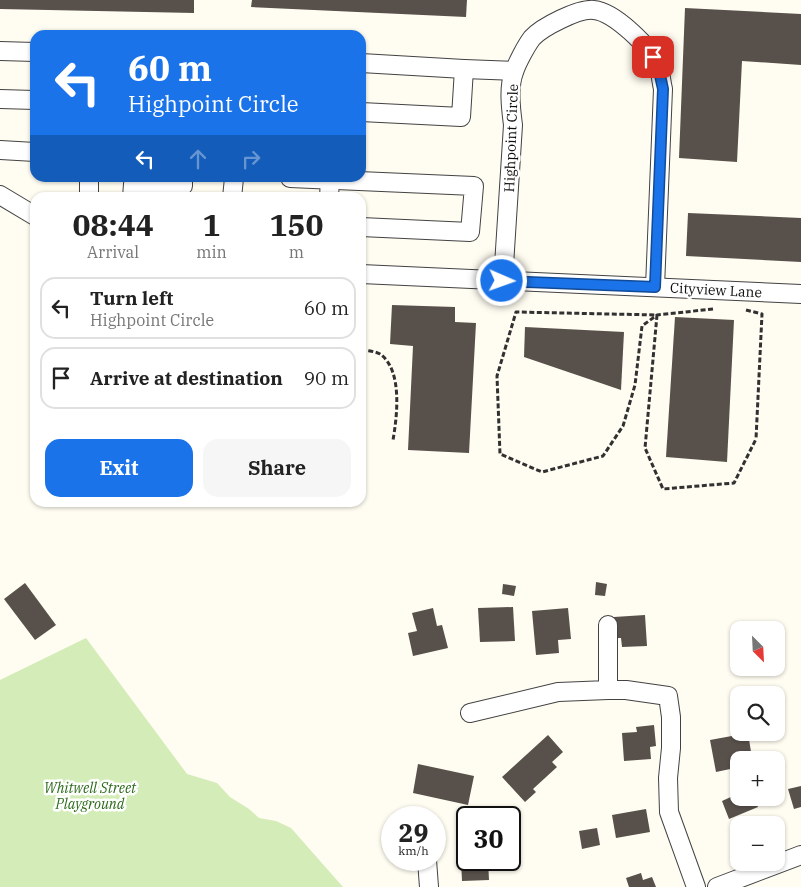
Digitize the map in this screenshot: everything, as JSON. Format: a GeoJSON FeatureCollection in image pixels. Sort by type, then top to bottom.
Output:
{"type":"FeatureCollection","features":[{"type":"Feature","properties":{"kind":"street","name":"Highpoint Circle"},"geometry":{"type":"LineString","coordinates":[[503,281],[513,125],[512,87],[514,71],[533,38],[558,21],[593,5],[631,31],[647,48],[658,66],[663,89],[655,287]]}},
{"type":"Feature","properties":{"kind":"street"},"geometry":{"type":"LineString","coordinates":[[0,51],[30,52]]}},
{"type":"Feature","properties":{"kind":"street"},"geometry":{"type":"LineString","coordinates":[[366,63],[514,71]]}},
{"type":"Feature","properties":{"kind":"street"},"geometry":{"type":"LineString","coordinates":[[366,112],[461,117],[464,69]]}},
{"type":"Feature","properties":{"kind":"street"},"geometry":{"type":"LineString","coordinates":[[0,99],[30,100]]}},
{"type":"Feature","properties":{"kind":"street"},"geometry":{"type":"LineString","coordinates":[[0,150],[30,152]]}},
{"type":"Feature","properties":{"kind":"street"},"geometry":{"type":"LineString","coordinates":[[366,180],[474,186],[470,232],[366,227]]}},
{"type":"Feature","properties":{"kind":"street"},"geometry":{"type":"LineString","coordinates":[[132,192],[133,184],[183,186],[183,182]]}},
{"type":"Feature","properties":{"kind":"street"},"geometry":{"type":"LineString","coordinates":[[0,196],[30,213]]}},
{"type":"Feature","properties":{"kind":"street","name":"Cityview Lane"},"geometry":{"type":"LineString","coordinates":[[366,274],[801,294]]}},
{"type":"Feature","properties":{"kind":"street"},"geometry":{"type":"LineString","coordinates":[[608,625],[608,690]]}},
{"type":"Feature","properties":{"kind":"street"},"geometry":{"type":"LineString","coordinates":[[470,713],[558,692],[626,690],[668,696],[671,717],[671,748],[668,778],[669,812],[696,887]]}},
{"type":"Feature","properties":{"kind":"street"},"geometry":{"type":"LineString","coordinates":[[717,887],[801,855]]}},
{"type":"Feature","properties":{"kind":"street"},"geometry":{"type":"LineString","coordinates":[[428,871],[429,887]]}},
{"type":"Feature","properties":{"kind":"path"},"geometry":{"type":"LineString","coordinates":[[657,315],[642,326],[634,384],[623,426],[602,456],[542,472],[500,454],[496,376],[516,312],[657,315],[714,308]]}},
{"type":"Feature","properties":{"kind":"path"},"geometry":{"type":"LineString","coordinates":[[657,315],[646,448],[663,489],[734,482],[756,439],[762,314],[743,309]]}},
{"type":"Feature","properties":{"kind":"path"},"geometry":{"type":"LineString","coordinates":[[366,350],[381,355],[387,361],[394,376],[397,391],[397,411],[393,440]]}},
{"type":"Feature","properties":{"kind":"green space","name":"Whitwell Street Playground"},"geometry":{"type":"Polygon","coordinates":[[[86,638],[187,774],[217,783],[230,797],[259,818],[276,821],[291,828],[343,887],[0,887],[0,680],[86,638]]]}},
{"type":"Feature","properties":{"kind":"building"},"geometry":{"type":"Polygon","coordinates":[[[0,0],[194,0],[194,13],[0,9],[0,0]]]}},
{"type":"Feature","properties":{"kind":"building"},"geometry":{"type":"Polygon","coordinates":[[[252,0],[467,0],[466,17],[251,7],[252,0]]]}},
{"type":"Feature","properties":{"kind":"building"},"geometry":{"type":"Polygon","coordinates":[[[685,8],[801,14],[801,65],[742,61],[737,162],[679,158],[685,8]]]}},
{"type":"Feature","properties":{"kind":"building"},"geometry":{"type":"Polygon","coordinates":[[[688,213],[801,218],[801,262],[686,256],[688,213]]]}},
{"type":"Feature","properties":{"kind":"building"},"geometry":{"type":"Polygon","coordinates":[[[392,305],[455,307],[455,322],[476,323],[469,453],[408,450],[413,346],[390,344],[392,305]]]}},
{"type":"Feature","properties":{"kind":"building"},"geometry":{"type":"Polygon","coordinates":[[[675,317],[734,320],[727,462],[666,457],[675,317]]]}},
{"type":"Feature","properties":{"kind":"building"},"geometry":{"type":"Polygon","coordinates":[[[525,327],[624,332],[621,390],[524,357],[525,327]]]}},
{"type":"Feature","properties":{"kind":"building"},"geometry":{"type":"Polygon","coordinates":[[[596,582],[607,584],[605,596],[595,595],[596,582]]]}},
{"type":"Feature","properties":{"kind":"building"},"geometry":{"type":"Polygon","coordinates":[[[25,583],[56,625],[35,640],[4,599],[25,583]]]}},
{"type":"Feature","properties":{"kind":"building"},"geometry":{"type":"Polygon","coordinates":[[[503,584],[516,586],[514,596],[502,594],[503,584]]]}},
{"type":"Feature","properties":{"kind":"building"},"geometry":{"type":"Polygon","coordinates":[[[513,607],[515,641],[480,642],[478,608],[513,607]]]}},
{"type":"Feature","properties":{"kind":"building"},"geometry":{"type":"Polygon","coordinates":[[[433,608],[437,626],[442,625],[448,648],[413,656],[408,633],[417,631],[412,613],[433,608]]]}},
{"type":"Feature","properties":{"kind":"building"},"geometry":{"type":"Polygon","coordinates":[[[568,608],[571,639],[558,640],[559,653],[536,655],[532,611],[568,608]]]}},
{"type":"Feature","properties":{"kind":"building"},"geometry":{"type":"Polygon","coordinates":[[[645,615],[647,646],[622,647],[621,638],[615,638],[614,617],[645,615]]]}},
{"type":"Feature","properties":{"kind":"building"},"geometry":{"type":"Polygon","coordinates":[[[654,725],[656,746],[650,747],[651,759],[624,761],[622,733],[637,732],[636,727],[654,725]]]}},
{"type":"Feature","properties":{"kind":"building"},"geometry":{"type":"Polygon","coordinates":[[[548,735],[563,752],[552,762],[557,767],[533,789],[536,792],[525,802],[502,777],[548,735]]]}},
{"type":"Feature","properties":{"kind":"building"},"geometry":{"type":"Polygon","coordinates":[[[730,736],[730,741],[749,741],[751,751],[730,751],[730,769],[716,772],[710,740],[730,736]]]}},
{"type":"Feature","properties":{"kind":"building"},"geometry":{"type":"Polygon","coordinates":[[[418,764],[474,776],[468,805],[413,793],[418,764]]]}},
{"type":"Feature","properties":{"kind":"building"},"geometry":{"type":"Polygon","coordinates":[[[801,786],[801,807],[794,809],[788,789],[801,786]]]}},
{"type":"Feature","properties":{"kind":"building"},"geometry":{"type":"Polygon","coordinates":[[[730,797],[730,806],[758,807],[736,816],[730,816],[729,819],[722,801],[730,797]]]}},
{"type":"Feature","properties":{"kind":"building"},"geometry":{"type":"Polygon","coordinates":[[[646,809],[650,832],[616,838],[612,815],[646,809]]]}},
{"type":"Feature","properties":{"kind":"building"},"geometry":{"type":"Polygon","coordinates":[[[597,828],[600,845],[582,849],[579,831],[597,828]]]}},
{"type":"Feature","properties":{"kind":"building"},"geometry":{"type":"Polygon","coordinates":[[[462,871],[489,871],[489,880],[462,881],[462,871]]]}},
{"type":"Feature","properties":{"kind":"building"},"geometry":{"type":"Polygon","coordinates":[[[641,873],[643,880],[652,877],[656,887],[629,887],[626,878],[641,873]]]}},
{"type":"Feature","properties":{"kind":"route"},"geometry":{"type":"LineString","coordinates":[[502,281],[655,287],[663,89],[658,66],[653,57]]}}]}
